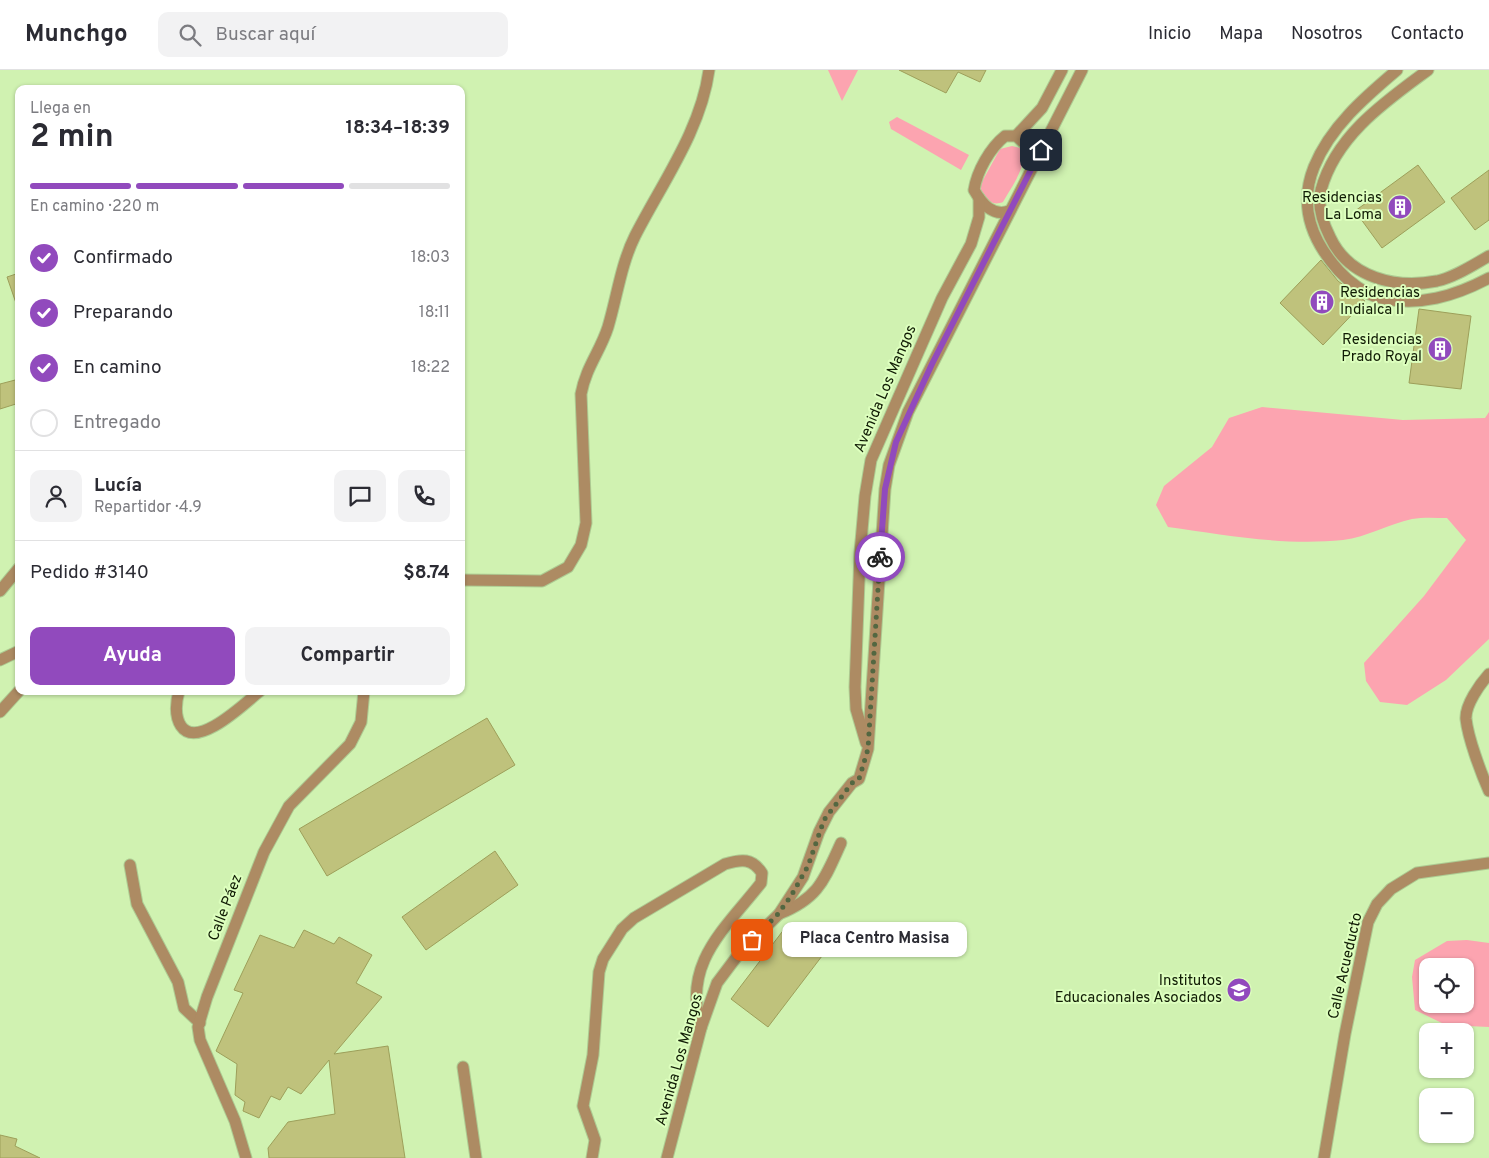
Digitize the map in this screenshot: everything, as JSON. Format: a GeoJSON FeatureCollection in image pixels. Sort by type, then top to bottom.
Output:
{"type":"FeatureCollection","features":[{"type":"Feature","properties":{"kind":"street"},"geometry":{"type":"LineString","coordinates":[[465,580],[542,581],[568,567],[581,545],[586,523],[581,394],[584,376],[599,351],[608,328],[620,281],[634,238],[696,120],[707,88],[709,70]]}},
{"type":"Feature","properties":{"kind":"street","name":"Avenida Los Mangos"},"geometry":{"type":"LineString","coordinates":[[868,749],[856,709],[855,687],[860,554],[865,496],[871,460],[942,298],[971,244],[979,217],[978,198],[974,190],[975,181],[994,147],[1005,136],[1016,136],[1042,108],[1062,70]]}},
{"type":"Feature","properties":{"kind":"street","name":"Avenida Los Mangos"},"geometry":{"type":"LineString","coordinates":[[667,1158],[701,1028],[717,983],[727,967],[778,914],[802,877],[819,832],[829,812],[852,783],[859,779],[868,749],[883,513],[889,465],[908,412],[1082,70]]}},
{"type":"Feature","properties":{"kind":"street"},"geometry":{"type":"LineString","coordinates":[[1397,70],[1347,117],[1328,140],[1313,168],[1307,201],[1310,223],[1317,243],[1327,258],[1349,281],[1378,297],[1426,300],[1447,297],[1489,278]]}},
{"type":"Feature","properties":{"kind":"street"},"geometry":{"type":"LineString","coordinates":[[1428,70],[1385,102],[1339,150],[1321,191],[1320,207],[1324,226],[1334,246],[1355,268],[1376,278],[1394,283],[1438,280],[1489,256]]}},
{"type":"Feature","properties":{"kind":"street"},"geometry":{"type":"LineString","coordinates":[[1016,136],[1032,151],[1041,150]]}},
{"type":"Feature","properties":{"kind":"street"},"geometry":{"type":"LineString","coordinates":[[978,198],[996,213],[1010,212]]}},
{"type":"Feature","properties":{"kind":"street"},"geometry":{"type":"LineString","coordinates":[[0,591],[15,573]]}},
{"type":"Feature","properties":{"kind":"street"},"geometry":{"type":"LineString","coordinates":[[0,660],[15,654]]}},
{"type":"Feature","properties":{"kind":"street"},"geometry":{"type":"LineString","coordinates":[[1489,674],[1470,704],[1466,718],[1482,776],[1489,791]]}},
{"type":"Feature","properties":{"kind":"street"},"geometry":{"type":"LineString","coordinates":[[0,712],[15,695]]}},
{"type":"Feature","properties":{"kind":"street"},"geometry":{"type":"LineString","coordinates":[[178,695],[176,703],[180,724],[185,731],[194,733],[214,726],[255,695]]}},
{"type":"Feature","properties":{"kind":"street","name":"Calle Páez"},"geometry":{"type":"LineString","coordinates":[[246,1158],[235,1121],[200,1040],[200,1023],[207,997],[264,852],[289,806],[350,744],[361,722],[364,695]]}},
{"type":"Feature","properties":{"kind":"street"},"geometry":{"type":"LineString","coordinates":[[778,914],[805,902],[816,891],[824,879],[841,843]]}},
{"type":"Feature","properties":{"kind":"street"},"geometry":{"type":"LineString","coordinates":[[592,1158],[595,1140],[583,1106],[593,1055],[599,972],[603,959],[622,929],[634,918],[726,864],[749,860],[756,864],[762,873],[761,883],[707,952],[698,972],[696,1011],[701,1028]]}},
{"type":"Feature","properties":{"kind":"street","name":"Calle Acueducto"},"geometry":{"type":"LineString","coordinates":[[1324,1158],[1345,1034],[1368,922],[1377,904],[1391,889],[1417,873],[1489,863]]}},
{"type":"Feature","properties":{"kind":"street"},"geometry":{"type":"LineString","coordinates":[[130,865],[137,904],[178,982],[184,1008],[200,1023]]}},
{"type":"Feature","properties":{"kind":"street"},"geometry":{"type":"LineString","coordinates":[[463,1067],[476,1158]]}},
{"type":"Feature","properties":{"kind":"shaded area"},"geometry":{"type":"Polygon","coordinates":[[[828,70],[858,70],[842,101],[828,70]]]}},
{"type":"Feature","properties":{"kind":"shaded area"},"geometry":{"type":"Polygon","coordinates":[[[897,117],[969,155],[961,170],[891,129],[889,122],[897,117]]]}},
{"type":"Feature","properties":{"kind":"shaded area"},"geometry":{"type":"Polygon","coordinates":[[[1012,146],[1020,148],[1023,161],[1021,168],[1015,183],[1003,202],[991,202],[978,189],[1000,149],[1012,146]]]}},
{"type":"Feature","properties":{"kind":"shaded area"},"geometry":{"type":"Polygon","coordinates":[[[1262,407],[1403,420],[1485,418],[1489,412],[1489,639],[1446,680],[1407,705],[1380,702],[1366,681],[1364,663],[1424,596],[1466,540],[1447,518],[1412,519],[1343,540],[1299,542],[1255,539],[1168,527],[1156,505],[1164,486],[1212,447],[1229,418],[1262,407]]]}},
{"type":"Feature","properties":{"kind":"shaded area"},"geometry":{"type":"Polygon","coordinates":[[[1467,940],[1489,943],[1489,1027],[1474,1026],[1474,1023],[1442,1023],[1421,1013],[1474,1013],[1474,958],[1419,958],[1419,1012],[1415,1010],[1412,977],[1415,960],[1447,941],[1467,940]]]}},
{"type":"Feature","properties":{"kind":"building"},"geometry":{"type":"Polygon","coordinates":[[[899,70],[986,70],[980,82],[958,72],[946,93],[899,70]]]}},
{"type":"Feature","properties":{"kind":"building","name":"Residencias La Loma"},"geometry":{"type":"Polygon","coordinates":[[[1418,165],[1445,202],[1382,248],[1355,211],[1418,165]]]}},
{"type":"Feature","properties":{"kind":"building"},"geometry":{"type":"Polygon","coordinates":[[[1489,170],[1489,220],[1475,230],[1451,198],[1489,170]]]}},
{"type":"Feature","properties":{"kind":"building","name":"Residencias Indialca II"},"geometry":{"type":"Polygon","coordinates":[[[1321,260],[1338,281],[1365,301],[1323,345],[1280,303],[1321,260]]]}},
{"type":"Feature","properties":{"kind":"building"},"geometry":{"type":"Polygon","coordinates":[[[15,274],[15,300],[7,277],[15,274]]]}},
{"type":"Feature","properties":{"kind":"building","name":"Residencias Prado Royal"},"geometry":{"type":"Polygon","coordinates":[[[1419,309],[1471,316],[1461,389],[1409,383],[1419,309]]]}},
{"type":"Feature","properties":{"kind":"building"},"geometry":{"type":"Polygon","coordinates":[[[15,380],[15,404],[0,409],[0,384],[15,380]]]}},
{"type":"Feature","properties":{"kind":"building"},"geometry":{"type":"Polygon","coordinates":[[[487,718],[515,765],[327,876],[299,829],[487,718]]]}},
{"type":"Feature","properties":{"kind":"building"},"geometry":{"type":"Polygon","coordinates":[[[495,851],[518,885],[426,950],[402,917],[495,851]]]}},
{"type":"Feature","properties":{"kind":"building"},"geometry":{"type":"Polygon","coordinates":[[[785,928],[822,956],[768,1027],[731,999],[785,928]]]}},
{"type":"Feature","properties":{"kind":"building"},"geometry":{"type":"Polygon","coordinates":[[[304,930],[334,944],[339,937],[372,955],[356,983],[382,997],[334,1054],[388,1046],[405,1158],[269,1158],[268,1148],[288,1122],[335,1114],[329,1060],[301,1094],[288,1087],[280,1100],[271,1096],[259,1118],[243,1111],[245,1102],[235,1095],[237,1064],[216,1051],[243,993],[234,990],[260,935],[294,948],[304,930]]]}},
{"type":"Feature","properties":{"kind":"building"},"geometry":{"type":"Polygon","coordinates":[[[0,1135],[17,1139],[15,1146],[40,1158],[0,1158],[0,1135]]]}},
{"type":"Feature","properties":{"kind":"way so far"},"geometry":{"type":"LineString","coordinates":[[752,940],[778,914],[791,896],[808,866],[824,820],[852,783],[859,779],[865,766],[868,749],[880,557]]}},
{"type":"Feature","properties":{"kind":"place","name":"Residencias La Loma"},"geometry":{"type":"Point","coordinates":[1400,207]}},
{"type":"Feature","properties":{"kind":"place","name":"Residencias Indialca II"},"geometry":{"type":"Point","coordinates":[1322,302]}},
{"type":"Feature","properties":{"kind":"place","name":"Residencias Prado Royal"},"geometry":{"type":"Point","coordinates":[1440,349]}},
{"type":"Feature","properties":{"kind":"place","name":"Placa Centro Masisa"},"geometry":{"type":"Point","coordinates":[752,940]}},
{"type":"Feature","properties":{"kind":"place","name":"Institutos Educacionales Asociados"},"geometry":{"type":"Point","coordinates":[1239,990]}},
{"type":"Feature","properties":{"kind":"route"},"geometry":{"type":"LineString","coordinates":[[880,557],[885,489],[889,465],[896,442],[908,412],[1041,150]]}}]}
